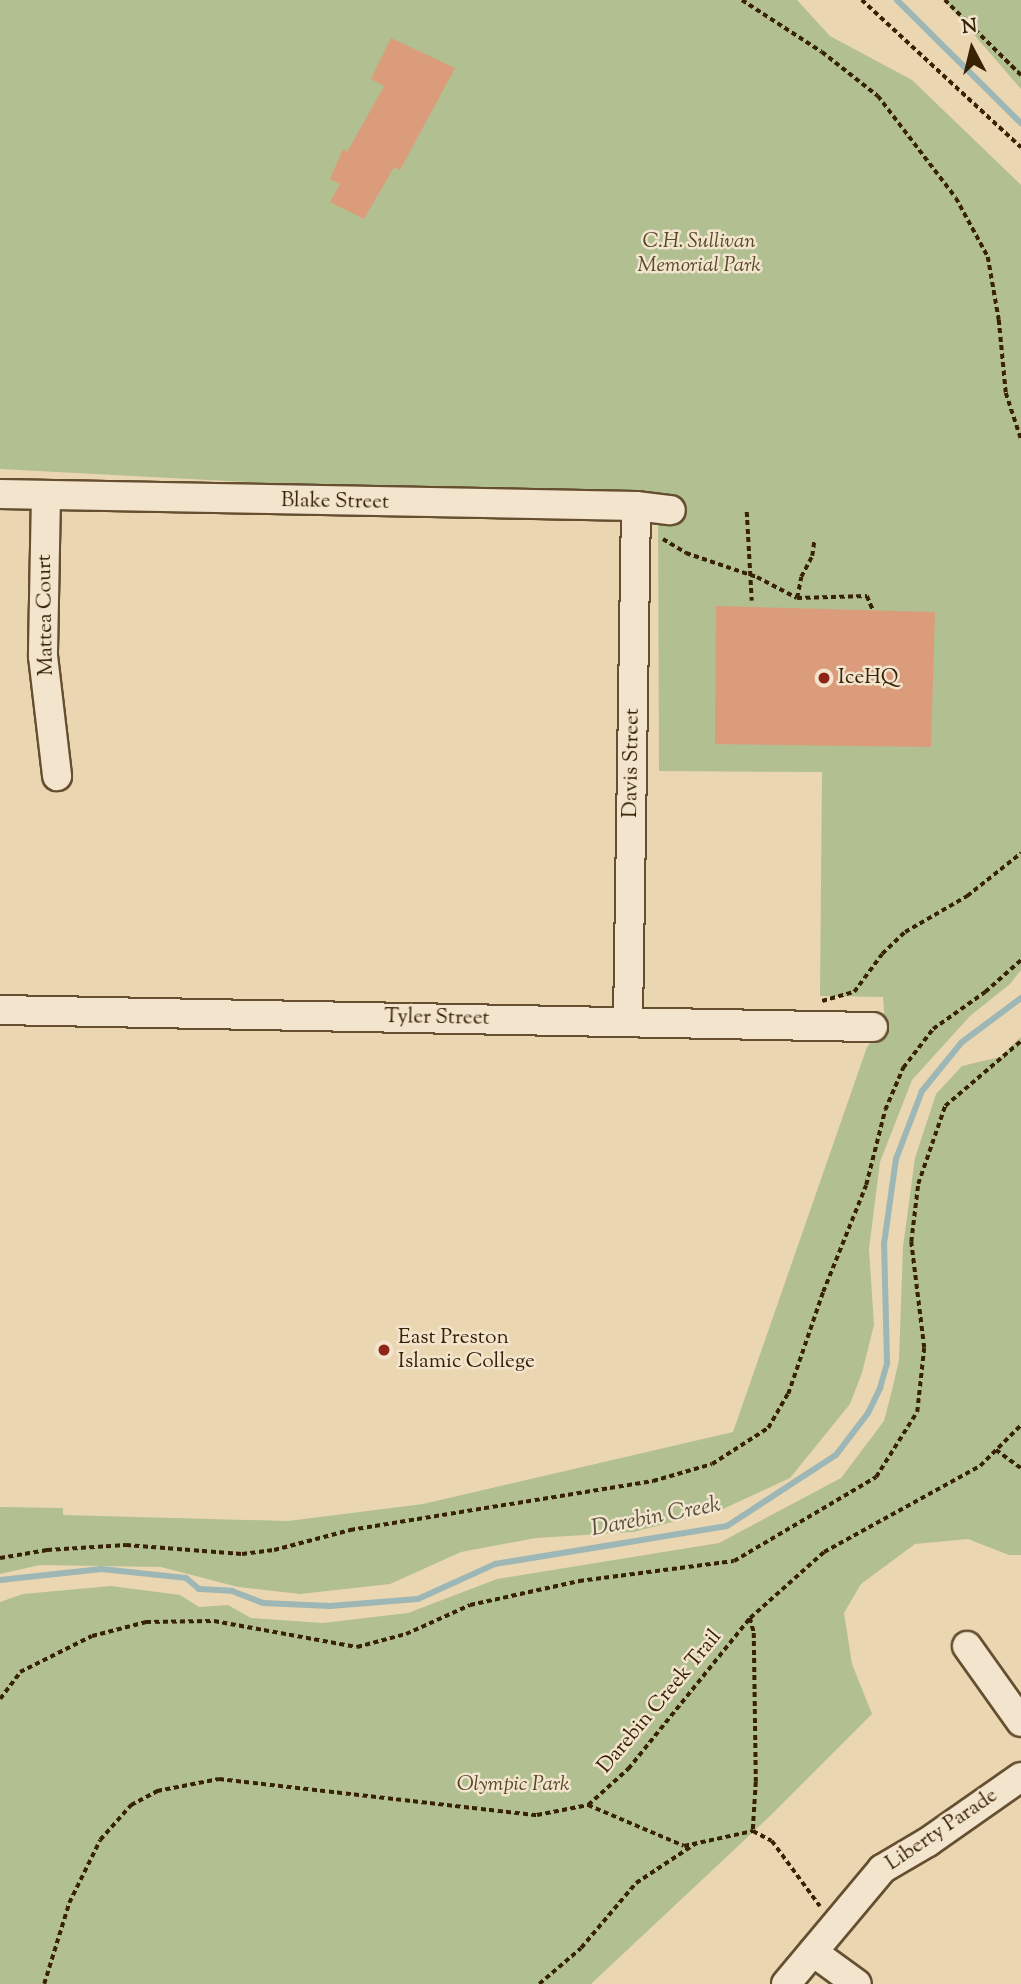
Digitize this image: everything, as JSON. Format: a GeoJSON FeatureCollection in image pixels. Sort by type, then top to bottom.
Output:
{"type":"FeatureCollection","features":[{"type":"Feature","properties":{"kind":"street","name":"Blake Street"},"geometry":{"type":"LineString","coordinates":[[0,494],[636,506],[671,510]]}},
{"type":"Feature","properties":{"kind":"street","name":"Mattea Court"},"geometry":{"type":"LineString","coordinates":[[46,495],[43,656],[57,776]]}},
{"type":"Feature","properties":{"kind":"street","name":"Davis Street"},"geometry":{"type":"LineString","coordinates":[[628,1021],[636,506]]}},
{"type":"Feature","properties":{"kind":"street","name":"Tyler Street"},"geometry":{"type":"LineString","coordinates":[[0,1010],[873,1027]]}},
{"type":"Feature","properties":{"kind":"street"},"geometry":{"type":"LineString","coordinates":[[967,1646],[1021,1722]]}},
{"type":"Feature","properties":{"kind":"street","name":"Liberty Parade"},"geometry":{"type":"LineString","coordinates":[[786,1984],[882,1869],[928,1842],[1021,1777]]}},
{"type":"Feature","properties":{"kind":"street"},"geometry":{"type":"LineString","coordinates":[[813,1952],[857,1984]]}},
{"type":"Feature","properties":{"kind":"path"},"geometry":{"type":"LineString","coordinates":[[742,0],[822,52],[878,96],[956,198],[988,257],[1006,393],[1021,439]]}},
{"type":"Feature","properties":{"kind":"path"},"geometry":{"type":"LineString","coordinates":[[862,0],[1021,147]]}},
{"type":"Feature","properties":{"kind":"path"},"geometry":{"type":"LineString","coordinates":[[945,0],[1021,75]]}},
{"type":"Feature","properties":{"kind":"path"},"geometry":{"type":"LineString","coordinates":[[747,512],[752,601]]}},
{"type":"Feature","properties":{"kind":"path"},"geometry":{"type":"LineString","coordinates":[[663,539],[686,553],[751,574],[797,598],[867,596],[873,610]]}},
{"type":"Feature","properties":{"kind":"path"},"geometry":{"type":"LineString","coordinates":[[797,598],[801,576],[812,555],[814,541]]}},
{"type":"Feature","properties":{"kind":"path"},"geometry":{"type":"LineString","coordinates":[[820,1024],[822,1000],[853,992],[882,954],[905,933],[967,896],[1021,853]]}},
{"type":"Feature","properties":{"kind":"path"},"geometry":{"type":"LineString","coordinates":[[0,1558],[47,1549],[126,1545],[242,1554],[274,1550],[350,1530],[653,1481],[712,1464],[768,1428],[788,1394],[822,1292],[866,1185],[885,1110],[903,1068],[933,1029],[985,992],[1021,960]]}},
{"type":"Feature","properties":{"kind":"path"},"geometry":{"type":"LineString","coordinates":[[0,1699],[20,1672],[92,1636],[146,1622],[214,1621],[357,1647],[406,1634],[470,1605],[579,1581],[734,1561],[876,1477],[917,1412],[924,1348],[911,1242],[918,1184],[945,1106],[1021,1041]]}},
{"type":"Feature","properties":{"kind":"path","name":"Darebin Creek Trail"},"geometry":{"type":"LineString","coordinates":[[588,1805],[628,1769],[750,1618],[824,1552],[980,1465],[1021,1425]]}},
{"type":"Feature","properties":{"kind":"path"},"geometry":{"type":"LineString","coordinates":[[996,1450],[1021,1468]]}},
{"type":"Feature","properties":{"kind":"path"},"geometry":{"type":"LineString","coordinates":[[750,1618],[754,1633],[756,1782],[753,1831]]}},
{"type":"Feature","properties":{"kind":"path"},"geometry":{"type":"LineString","coordinates":[[44,1984],[69,1903],[100,1840],[131,1805],[157,1791],[219,1779],[537,1815],[588,1805],[684,1846],[699,1840],[753,1831],[772,1841],[818,1903]]}},
{"type":"Feature","properties":{"kind":"path"},"geometry":{"type":"LineString","coordinates":[[539,1984],[581,1948],[636,1883],[661,1869],[699,1840]]}},
{"type":"Feature","properties":{"kind":"green space","name":"C.H. Sullivan Memorial Park"},"geometry":{"type":"Polygon","coordinates":[[[0,0],[797,0],[830,36],[912,80],[1021,185],[1021,970],[1010,984],[970,1016],[912,1080],[880,1162],[869,1249],[874,1325],[862,1373],[850,1404],[790,1478],[723,1509],[633,1532],[536,1538],[461,1552],[390,1584],[300,1594],[238,1587],[161,1567],[40,1565],[0,1574],[0,1507],[63,1508],[63,1515],[288,1521],[423,1504],[733,1432],[867,1047],[885,1026],[883,997],[820,996],[822,772],[659,771],[658,504],[0,469],[0,0]]]}},
{"type":"Feature","properties":{"kind":"green space"},"geometry":{"type":"Polygon","coordinates":[[[944,0],[1021,0],[1021,89],[944,0]]]}},
{"type":"Feature","properties":{"kind":"green space","name":"Olympic Park"},"geometry":{"type":"Polygon","coordinates":[[[1021,1037],[1021,1555],[1009,1555],[968,1539],[915,1544],[861,1584],[844,1613],[852,1664],[872,1714],[769,1817],[591,1984],[0,1984],[0,1602],[23,1594],[111,1586],[180,1595],[199,1607],[228,1605],[251,1618],[323,1623],[408,1613],[497,1579],[719,1543],[841,1478],[884,1421],[893,1386],[899,1360],[903,1247],[915,1158],[936,1094],[962,1066],[1000,1057],[1021,1037]]]}},
{"type":"Feature","properties":{"kind":"building"},"geometry":{"type":"Polygon","coordinates":[[[391,38],[455,68],[400,170],[394,167],[364,219],[330,202],[340,184],[330,179],[343,149],[347,152],[384,86],[371,79],[391,38]]]}},
{"type":"Feature","properties":{"kind":"building","name":"IceHQ"},"geometry":{"type":"Polygon","coordinates":[[[716,606],[935,612],[931,747],[715,744],[716,606]]]}},
{"type":"Feature","properties":{"kind":"waterway","name":"Darebin Creek"},"geometry":{"type":"LineString","coordinates":[[897,0],[1021,123]]}},
{"type":"Feature","properties":{"kind":"waterway","name":"Darebin Creek"},"geometry":{"type":"LineString","coordinates":[[0,1580],[101,1569],[186,1578],[199,1589],[232,1591],[263,1603],[330,1606],[418,1599],[495,1564],[727,1526],[836,1455],[868,1413],[880,1388],[887,1363],[884,1244],[896,1159],[922,1091],[962,1042],[1021,998]]}},
{"type":"Feature","properties":{"kind":"place","name":"IceHQ"},"geometry":{"type":"Point","coordinates":[824,678]}},
{"type":"Feature","properties":{"kind":"place","name":"East Preston Islamic College"},"geometry":{"type":"Point","coordinates":[384,1350]}}]}
